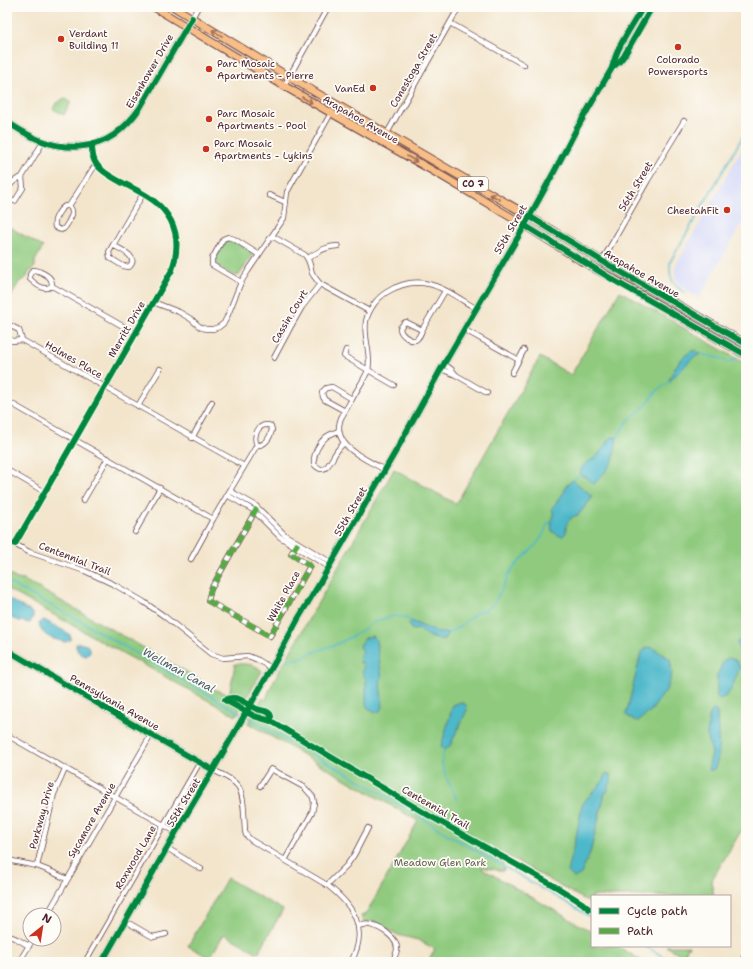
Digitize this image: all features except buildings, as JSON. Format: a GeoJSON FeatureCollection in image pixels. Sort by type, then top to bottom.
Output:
{"type":"FeatureCollection","features":[{"type":"Feature","properties":{"kind":"main road","name":"Arapahoe Avenue"},"geometry":{"type":"LineString","coordinates":[[154,7],[284,86],[442,176],[597,270],[746,355]]}},
{"type":"Feature","properties":{"kind":"main road","name":"Arapahoe Avenue"},"geometry":{"type":"LineString","coordinates":[[174,7],[289,77],[746,344]]}},
{"type":"Feature","properties":{"kind":"main road","name":"55th Street"},"geometry":{"type":"LineString","coordinates":[[612,68],[624,56],[652,7]]}},
{"type":"Feature","properties":{"kind":"main road","name":"55th Street"},"geometry":{"type":"LineString","coordinates":[[102,962],[176,832],[214,770],[298,619],[415,418],[442,366],[477,309],[612,68],[618,49],[641,8]]}},
{"type":"Feature","properties":{"kind":"street"},"geometry":{"type":"LineString","coordinates":[[192,18],[198,7]]}},
{"type":"Feature","properties":{"kind":"street"},"geometry":{"type":"LineString","coordinates":[[284,86],[328,7]]}},
{"type":"Feature","properties":{"kind":"street","name":"Conestoga Street"},"geometry":{"type":"LineString","coordinates":[[382,142],[459,7]]}},
{"type":"Feature","properties":{"kind":"street"},"geometry":{"type":"LineString","coordinates":[[641,8],[648,14]]}},
{"type":"Feature","properties":{"kind":"street","name":"Eisenhower Drive"},"geometry":{"type":"LineString","coordinates":[[7,122],[43,142],[57,146],[68,147],[92,144],[113,136],[123,128],[140,108],[192,18]]}},
{"type":"Feature","properties":{"kind":"street"},"geometry":{"type":"LineString","coordinates":[[450,23],[524,65]]}},
{"type":"Feature","properties":{"kind":"street"},"geometry":{"type":"LineString","coordinates":[[153,302],[179,312],[191,319],[200,327],[206,329],[219,327],[224,323],[241,282],[258,254],[284,218],[287,192],[291,183],[331,113]]}},
{"type":"Feature","properties":{"kind":"street","name":"56th Street"},"geometry":{"type":"LineString","coordinates":[[602,261],[646,183],[684,121]]}},
{"type":"Feature","properties":{"kind":"street"},"geometry":{"type":"LineString","coordinates":[[7,198],[9,201],[15,201],[23,188],[22,177],[43,142]]}},
{"type":"Feature","properties":{"kind":"street"},"geometry":{"type":"LineString","coordinates":[[69,206],[72,214],[65,228],[62,230],[58,229],[55,227],[54,222],[61,209],[65,206],[69,206],[96,164],[92,152],[92,144]]}},
{"type":"Feature","properties":{"kind":"street","name":"Merritt Drive"},"geometry":{"type":"LineString","coordinates":[[14,544],[172,270],[176,259],[176,235],[168,216],[161,207],[143,194],[104,173],[96,164]]}},
{"type":"Feature","properties":{"kind":"street"},"geometry":{"type":"LineString","coordinates":[[7,190],[15,179],[22,177]]}},
{"type":"Feature","properties":{"kind":"street"},"geometry":{"type":"LineString","coordinates":[[113,245],[132,257],[133,264],[126,267],[110,258],[109,252],[113,245],[143,194]]}},
{"type":"Feature","properties":{"kind":"street"},"geometry":{"type":"LineString","coordinates":[[269,195],[285,202]]}},
{"type":"Feature","properties":{"kind":"street"},"geometry":{"type":"LineString","coordinates":[[272,236],[305,255],[308,258],[312,273],[320,284],[369,311]]}},
{"type":"Feature","properties":{"kind":"street"},"geometry":{"type":"LineString","coordinates":[[241,282],[212,265],[212,259],[223,239],[228,237],[234,239],[258,254]]}},
{"type":"Feature","properties":{"kind":"street"},"geometry":{"type":"LineString","coordinates":[[308,258],[325,248],[338,246]]}},
{"type":"Feature","properties":{"kind":"street"},"geometry":{"type":"LineString","coordinates":[[33,270],[37,270],[50,277],[52,286],[46,289],[43,288],[33,282],[30,278],[30,273],[33,270]]}},
{"type":"Feature","properties":{"kind":"street"},"geometry":{"type":"LineString","coordinates":[[385,470],[360,456],[344,443],[340,438],[338,431],[339,424],[345,411],[368,370],[369,355],[365,332],[369,311],[376,301],[394,288],[402,284],[422,282],[438,287],[477,309]]}},
{"type":"Feature","properties":{"kind":"street","name":"Cassin Court"},"geometry":{"type":"LineString","coordinates":[[274,358],[296,317],[320,284]]}},
{"type":"Feature","properties":{"kind":"street"},"geometry":{"type":"LineString","coordinates":[[52,286],[135,333]]}},
{"type":"Feature","properties":{"kind":"street"},"geometry":{"type":"LineString","coordinates":[[422,330],[406,322],[400,330],[402,334],[412,340],[417,338],[422,330],[445,291]]}},
{"type":"Feature","properties":{"kind":"street","name":"Holmes Place"},"geometry":{"type":"LineString","coordinates":[[7,324],[19,330],[22,340]]}},
{"type":"Feature","properties":{"kind":"street"},"geometry":{"type":"LineString","coordinates":[[465,330],[519,360]]}},
{"type":"Feature","properties":{"kind":"street","name":"Holmes Place"},"geometry":{"type":"LineString","coordinates":[[7,338],[12,341],[22,340],[192,438],[244,466]]}},
{"type":"Feature","properties":{"kind":"street"},"geometry":{"type":"LineString","coordinates":[[346,350],[344,356],[394,385]]}},
{"type":"Feature","properties":{"kind":"street"},"geometry":{"type":"LineString","coordinates":[[512,373],[524,350]]}},
{"type":"Feature","properties":{"kind":"street"},"geometry":{"type":"LineString","coordinates":[[442,366],[486,392]]}},
{"type":"Feature","properties":{"kind":"street"},"geometry":{"type":"LineString","coordinates":[[138,406],[160,369]]}},
{"type":"Feature","properties":{"kind":"street"},"geometry":{"type":"LineString","coordinates":[[345,411],[325,400],[322,392],[326,388],[332,387],[352,399]]}},
{"type":"Feature","properties":{"kind":"street"},"geometry":{"type":"LineString","coordinates":[[7,400],[213,519]]}},
{"type":"Feature","properties":{"kind":"street"},"geometry":{"type":"LineString","coordinates":[[192,438],[212,402]]}},
{"type":"Feature","properties":{"kind":"street"},"geometry":{"type":"LineString","coordinates":[[191,559],[256,445],[254,441],[260,428],[262,425],[266,424],[271,426],[272,430],[267,441],[263,444],[256,445]]}},
{"type":"Feature","properties":{"kind":"street"},"geometry":{"type":"LineString","coordinates":[[338,431],[325,438],[319,445],[314,456],[314,464],[316,467],[323,469],[330,464],[344,443]]}},
{"type":"Feature","properties":{"kind":"street"},"geometry":{"type":"LineString","coordinates":[[83,501],[108,458]]}},
{"type":"Feature","properties":{"kind":"street"},"geometry":{"type":"LineString","coordinates":[[7,470],[45,492]]}},
{"type":"Feature","properties":{"kind":"street"},"geometry":{"type":"LineString","coordinates":[[135,532],[160,488]]}},
{"type":"Feature","properties":{"kind":"street","name":"White Place"},"geometry":{"type":"LineString","coordinates":[[228,493],[249,501],[256,510],[297,545],[330,565]]}},
{"type":"Feature","properties":{"kind":"street","name":"White Place"},"geometry":{"type":"LineString","coordinates":[[256,510],[211,589],[208,601],[270,636],[310,566],[292,554],[297,545]]}},
{"type":"Feature","properties":{"kind":"street","name":"Centennial Trail"},"geometry":{"type":"LineString","coordinates":[[7,540],[29,552],[85,571],[115,585],[164,616],[211,654],[223,658],[248,656],[271,668]]}},
{"type":"Feature","properties":{"kind":"street","name":"Pennsylvania Avenue"},"geometry":{"type":"LineString","coordinates":[[7,650],[151,735],[230,779],[240,789],[242,795],[246,835],[251,840],[327,885],[337,893],[351,909],[357,920],[358,926]]}},
{"type":"Feature","properties":{"kind":"street"},"geometry":{"type":"LineString","coordinates":[[7,735],[176,832]]}},
{"type":"Feature","properties":{"kind":"street","name":"Sycamore Avenue"},"geometry":{"type":"LineString","coordinates":[[51,907],[151,735]]}},
{"type":"Feature","properties":{"kind":"street","name":"Roxwood Lane"},"geometry":{"type":"LineString","coordinates":[[85,962],[200,762]]}},
{"type":"Feature","properties":{"kind":"street","name":"Parkway Drive"},"geometry":{"type":"LineString","coordinates":[[37,866],[54,794],[65,769]]}},
{"type":"Feature","properties":{"kind":"street"},"geometry":{"type":"LineString","coordinates":[[260,786],[271,769],[304,788],[313,797],[314,803],[312,813],[285,860]]}},
{"type":"Feature","properties":{"kind":"street"},"geometry":{"type":"LineString","coordinates":[[327,885],[347,866],[368,828]]}},
{"type":"Feature","properties":{"kind":"street"},"geometry":{"type":"LineString","coordinates":[[167,848],[201,869]]}},
{"type":"Feature","properties":{"kind":"street"},"geometry":{"type":"LineString","coordinates":[[7,860],[37,866],[67,879]]}},
{"type":"Feature","properties":{"kind":"street"},"geometry":{"type":"LineString","coordinates":[[125,921],[153,937],[166,934]]}},
{"type":"Feature","properties":{"kind":"street"},"geometry":{"type":"LineString","coordinates":[[351,962],[357,948],[359,938],[358,926],[370,925],[378,928],[395,941],[397,951],[392,962]]}},
{"type":"Feature","properties":{"kind":"street"},"geometry":{"type":"LineString","coordinates":[[7,935],[22,942]]}},
{"type":"Feature","properties":{"kind":"street"},"geometry":{"type":"LineString","coordinates":[[19,962],[28,947]]}},
{"type":"Feature","properties":{"kind":"street"},"geometry":{"type":"LineString","coordinates":[[741,962],[746,953]]}},
{"type":"Feature","properties":{"kind":"shaded area"},"geometry":{"type":"Polygon","coordinates":[[[746,142],[746,216],[699,298],[681,287],[678,283],[675,278],[676,265],[746,142]]]}},
{"type":"Feature","properties":{"kind":"green space"},"geometry":{"type":"Polygon","coordinates":[[[64,98],[71,102],[64,115],[53,109],[55,105],[64,98]]]}},
{"type":"Feature","properties":{"kind":"green space"},"geometry":{"type":"Polygon","coordinates":[[[8,226],[43,247],[35,261],[35,267],[29,272],[27,277],[19,282],[7,305],[7,228],[8,226]]]}},
{"type":"Feature","properties":{"kind":"green space"},"geometry":{"type":"Polygon","coordinates":[[[227,240],[232,240],[254,253],[239,275],[234,276],[218,266],[216,263],[215,258],[227,240]]]}},
{"type":"Feature","properties":{"kind":"green space","name":"Meadow Glen Park"},"geometry":{"type":"Polygon","coordinates":[[[620,291],[746,364],[746,823],[711,881],[714,895],[591,895],[591,903],[492,847],[489,854],[503,862],[503,871],[481,868],[591,931],[591,947],[619,947],[644,962],[428,962],[435,949],[418,940],[398,935],[376,922],[363,922],[361,916],[366,914],[418,821],[248,723],[262,698],[266,700],[276,677],[394,469],[456,504],[540,357],[571,375],[620,291]]]}},
{"type":"Feature","properties":{"kind":"green space"},"geometry":{"type":"Polygon","coordinates":[[[7,573],[17,579],[24,580],[199,679],[213,689],[227,694],[230,691],[235,664],[253,665],[262,671],[236,716],[7,589],[7,573]]]}},
{"type":"Feature","properties":{"kind":"green space"},"geometry":{"type":"Polygon","coordinates":[[[227,878],[283,910],[258,953],[224,934],[210,958],[188,946],[227,878]]]}},
{"type":"Feature","properties":{"kind":"green space"},"geometry":{"type":"Polygon","coordinates":[[[668,947],[688,947],[683,956],[668,947]]]}},
{"type":"Feature","properties":{"kind":"water"},"geometry":{"type":"Polygon","coordinates":[[[695,350],[701,354],[693,358],[670,381],[671,375],[682,358],[695,350]]]}},
{"type":"Feature","properties":{"kind":"water"},"geometry":{"type":"Polygon","coordinates":[[[612,437],[617,437],[613,461],[594,484],[589,481],[588,478],[580,475],[582,467],[598,455],[612,437]]]}},
{"type":"Feature","properties":{"kind":"water"},"geometry":{"type":"Polygon","coordinates":[[[573,480],[591,495],[592,498],[578,515],[570,519],[566,525],[566,533],[563,536],[558,535],[552,531],[551,522],[554,516],[552,508],[565,491],[565,487],[573,480]]]}},
{"type":"Feature","properties":{"kind":"water"},"geometry":{"type":"Polygon","coordinates":[[[7,598],[33,613],[30,623],[18,621],[7,616],[7,598]]]}},
{"type":"Feature","properties":{"kind":"water"},"geometry":{"type":"Polygon","coordinates":[[[44,620],[68,633],[71,636],[70,640],[65,642],[45,635],[39,624],[44,620]]]}},
{"type":"Feature","properties":{"kind":"water"},"geometry":{"type":"Polygon","coordinates":[[[411,621],[439,633],[448,633],[444,639],[432,638],[420,630],[411,629],[409,623],[411,621]]]}},
{"type":"Feature","properties":{"kind":"water"},"geometry":{"type":"Polygon","coordinates":[[[746,634],[745,655],[739,650],[737,642],[746,634]]]}},
{"type":"Feature","properties":{"kind":"water"},"geometry":{"type":"Polygon","coordinates":[[[373,636],[376,640],[382,677],[380,682],[383,707],[380,711],[375,713],[367,707],[366,704],[366,678],[363,675],[363,663],[360,663],[360,656],[363,651],[360,647],[361,644],[365,638],[373,636]]]}},
{"type":"Feature","properties":{"kind":"water"},"geometry":{"type":"Polygon","coordinates":[[[79,643],[87,645],[90,649],[90,653],[86,656],[79,652],[76,644],[79,643]]]}},
{"type":"Feature","properties":{"kind":"water"},"geometry":{"type":"Polygon","coordinates":[[[648,647],[653,648],[670,659],[672,674],[667,689],[651,711],[638,721],[633,720],[626,715],[641,653],[648,647]]]}},
{"type":"Feature","properties":{"kind":"water"},"geometry":{"type":"Polygon","coordinates":[[[729,658],[736,660],[740,667],[731,690],[725,697],[719,699],[717,697],[717,676],[724,660],[729,658]]]}},
{"type":"Feature","properties":{"kind":"water"},"geometry":{"type":"Polygon","coordinates":[[[461,702],[466,705],[467,710],[450,746],[444,750],[441,747],[453,705],[461,702]]]}},
{"type":"Feature","properties":{"kind":"water"},"geometry":{"type":"Polygon","coordinates":[[[714,710],[717,712],[718,752],[716,766],[713,770],[708,770],[712,753],[707,735],[709,716],[714,710]]]}},
{"type":"Feature","properties":{"kind":"water"},"geometry":{"type":"Polygon","coordinates":[[[606,773],[611,775],[611,783],[608,787],[608,791],[605,793],[590,853],[581,874],[574,878],[568,872],[568,867],[582,806],[602,782],[606,773]]]}},
{"type":"Feature","properties":{"kind":"waterway"},"geometry":{"type":"LineString","coordinates":[[686,294],[672,281],[670,262],[746,131]]}},
{"type":"Feature","properties":{"kind":"waterway"},"geometry":{"type":"LineString","coordinates":[[701,354],[719,358],[728,362],[735,360],[738,357]]}},
{"type":"Feature","properties":{"kind":"waterway"},"geometry":{"type":"LineString","coordinates":[[617,437],[626,423],[644,407],[657,391],[670,381]]}},
{"type":"Feature","properties":{"kind":"waterway"},"geometry":{"type":"LineString","coordinates":[[573,480],[580,475]]}},
{"type":"Feature","properties":{"kind":"waterway"},"geometry":{"type":"LineString","coordinates":[[448,633],[461,626],[477,612],[486,610],[494,604],[508,575],[536,545],[543,535],[548,523],[551,522]]}},
{"type":"Feature","properties":{"kind":"waterway","name":"Wellman Canal"},"geometry":{"type":"LineString","coordinates":[[7,582],[73,617],[242,714]]}},
{"type":"Feature","properties":{"kind":"waterway"},"geometry":{"type":"LineString","coordinates":[[287,660],[298,659],[335,645],[355,635],[374,622],[383,619],[395,616],[403,617],[411,621]]}},
{"type":"Feature","properties":{"kind":"waterway","name":"Wellman Canal"},"geometry":{"type":"LineString","coordinates":[[246,716],[275,734],[376,790],[447,834],[591,917]]}},
{"type":"Feature","properties":{"kind":"waterway"},"geometry":{"type":"LineString","coordinates":[[444,750],[442,760],[443,767],[457,800]]}},
{"type":"Feature","properties":{"kind":"waterway","name":"Wellman Canal"},"geometry":{"type":"LineString","coordinates":[[646,947],[665,957],[671,962]]}},
{"type":"Feature","properties":{"kind":"railway"},"geometry":{"type":"LineString","coordinates":[[737,7],[746,14]]}},
{"type":"Feature","properties":{"kind":"marked path"},"geometry":{"type":"LineString","coordinates":[[257,508],[211,589],[208,601],[270,636],[310,566],[291,554],[298,543]]}},
{"type":"Feature","properties":{"kind":"cycle path"},"geometry":{"type":"LineString","coordinates":[[102,962],[521,232],[576,130],[612,68],[621,44],[643,7]]}},
{"type":"Feature","properties":{"kind":"cycle path"},"geometry":{"type":"LineString","coordinates":[[612,68],[624,56],[652,7]]}},
{"type":"Feature","properties":{"kind":"cycle path"},"geometry":{"type":"LineString","coordinates":[[7,122],[24,133],[42,141],[60,146],[79,147],[106,140],[125,126],[140,108],[192,18]]}},
{"type":"Feature","properties":{"kind":"cycle path"},"geometry":{"type":"LineString","coordinates":[[15,544],[172,270],[175,260],[175,232],[168,216],[162,208],[150,198],[111,177],[102,170],[94,160],[92,144]]}},
{"type":"Feature","properties":{"kind":"cycle path"},"geometry":{"type":"LineString","coordinates":[[529,216],[602,261],[746,344]]}},
{"type":"Feature","properties":{"kind":"cycle path"},"geometry":{"type":"LineString","coordinates":[[524,225],[615,281],[746,355]]}},
{"type":"Feature","properties":{"kind":"cycle path"},"geometry":{"type":"LineString","coordinates":[[7,650],[213,770]]}},
{"type":"Feature","properties":{"kind":"cycle path"},"geometry":{"type":"LineString","coordinates":[[225,700],[229,698],[237,698],[257,709],[266,711],[271,715],[271,721]]}},
{"type":"Feature","properties":{"kind":"cycle path"},"geometry":{"type":"LineString","coordinates":[[225,700],[254,716],[271,721],[428,815],[558,888],[591,909]]}},
{"type":"Feature","properties":{"kind":"place","name":"Verdant Building 11"},"geometry":{"type":"Point","coordinates":[61,39]}},
{"type":"Feature","properties":{"kind":"place","name":"Colorado Powersports"},"geometry":{"type":"Point","coordinates":[678,47]}},
{"type":"Feature","properties":{"kind":"place","name":"Parc Mosaic Apartments - Pierre"},"geometry":{"type":"Point","coordinates":[209,69]}},
{"type":"Feature","properties":{"kind":"place","name":"VanEd"},"geometry":{"type":"Point","coordinates":[373,88]}},
{"type":"Feature","properties":{"kind":"place","name":"Parc Mosaic Apartments - Pool"},"geometry":{"type":"Point","coordinates":[209,119]}},
{"type":"Feature","properties":{"kind":"place","name":"Parc Mosaic Apartments - Lykins"},"geometry":{"type":"Point","coordinates":[206,149]}},
{"type":"Feature","properties":{"kind":"place","name":"CheetahFit"},"geometry":{"type":"Point","coordinates":[727,210]}}]}
